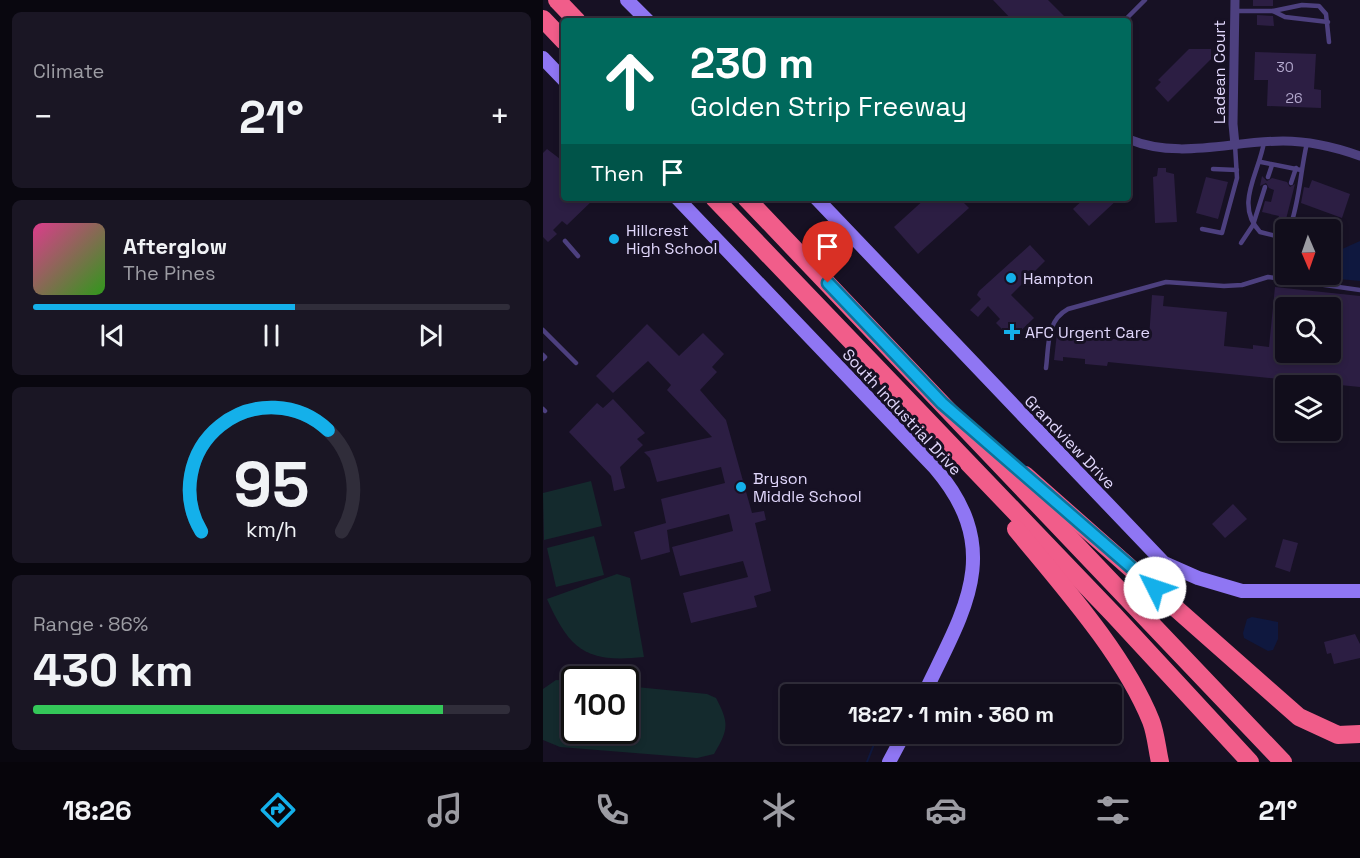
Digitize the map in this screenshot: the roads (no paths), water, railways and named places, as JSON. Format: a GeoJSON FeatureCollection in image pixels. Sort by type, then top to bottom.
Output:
{"type":"FeatureCollection","features":[{"type":"Feature","properties":{"kind":"highway"},"geometry":{"type":"LineString","coordinates":[[557,0],[574,18]]}},
{"type":"Feature","properties":{"kind":"highway"},"geometry":{"type":"LineString","coordinates":[[543,19],[561,38]]}},
{"type":"Feature","properties":{"kind":"highway"},"geometry":{"type":"LineString","coordinates":[[717,201],[1114,615],[1250,762]]}},
{"type":"Feature","properties":{"kind":"highway"},"geometry":{"type":"LineString","coordinates":[[749,201],[1283,762]]}},
{"type":"Feature","properties":{"kind":"highway"},"geometry":{"type":"LineString","coordinates":[[942,403],[1299,717],[1338,735],[1360,734]]}},
{"type":"Feature","properties":{"kind":"highway"},"geometry":{"type":"LineString","coordinates":[[923,417],[1069,593],[1127,675],[1152,723],[1160,762]]}},
{"type":"Feature","properties":{"kind":"main road"},"geometry":{"type":"LineString","coordinates":[[627,0],[645,18]]}},
{"type":"Feature","properties":{"kind":"main road"},"geometry":{"type":"LineString","coordinates":[[543,58],[561,77]]}},
{"type":"Feature","properties":{"kind":"main road","name":"South Industrial Drive"},"geometry":{"type":"LineString","coordinates":[[680,201],[935,468],[957,500],[972,547],[971,585],[959,624],[929,684]]}},
{"type":"Feature","properties":{"kind":"main road","name":"Grandview Drive"},"geometry":{"type":"LineString","coordinates":[[819,201],[1164,562],[1198,578],[1242,591],[1360,591]]}},
{"type":"Feature","properties":{"kind":"main road"},"geometry":{"type":"LineString","coordinates":[[889,762],[899,744]]}},
{"type":"Feature","properties":{"kind":"street","name":"Ladean Court"},"geometry":{"type":"LineString","coordinates":[[1235,0],[1233,124],[1235,145]]}},
{"type":"Feature","properties":{"kind":"street"},"geometry":{"type":"LineString","coordinates":[[1131,140],[1150,147],[1169,150],[1264,142],[1307,143],[1360,156]]}},
{"type":"Feature","properties":{"kind":"lane"},"geometry":{"type":"LineString","coordinates":[[1127,18],[1145,0]]}},
{"type":"Feature","properties":{"kind":"lane"},"geometry":{"type":"LineString","coordinates":[[1234,11],[1273,11],[1293,6],[1319,6],[1326,14],[1329,42]]}},
{"type":"Feature","properties":{"kind":"lane"},"geometry":{"type":"LineString","coordinates":[[1273,11],[1285,17],[1328,22]]}},
{"type":"Feature","properties":{"kind":"lane"},"geometry":{"type":"LineString","coordinates":[[1264,142],[1261,162],[1247,203],[1248,215],[1260,232],[1275,236]]}},
{"type":"Feature","properties":{"kind":"lane"},"geometry":{"type":"LineString","coordinates":[[1291,183],[1307,143]]}},
{"type":"Feature","properties":{"kind":"lane"},"geometry":{"type":"LineString","coordinates":[[1202,229],[1223,233],[1237,170],[1235,145]]}},
{"type":"Feature","properties":{"kind":"lane"},"geometry":{"type":"LineString","coordinates":[[1261,162],[1298,169]]}},
{"type":"Feature","properties":{"kind":"lane"},"geometry":{"type":"LineString","coordinates":[[1268,177],[1272,165]]}},
{"type":"Feature","properties":{"kind":"lane"},"geometry":{"type":"LineString","coordinates":[[1213,169],[1237,170]]}},
{"type":"Feature","properties":{"kind":"lane"},"geometry":{"type":"LineString","coordinates":[[1292,219],[1302,183],[1298,169]]}},
{"type":"Feature","properties":{"kind":"lane"},"geometry":{"type":"LineString","coordinates":[[1241,243],[1253,225],[1265,187]]}},
{"type":"Feature","properties":{"kind":"lane"},"geometry":{"type":"LineString","coordinates":[[565,241],[578,256]]}},
{"type":"Feature","properties":{"kind":"lane"},"geometry":{"type":"LineString","coordinates":[[1046,368],[1051,323],[1059,314],[1068,309],[1147,286],[1166,282],[1242,285],[1268,277],[1360,290]]}},
{"type":"Feature","properties":{"kind":"lane"},"geometry":{"type":"LineString","coordinates":[[543,330],[576,363]]}},
{"type":"Feature","properties":{"kind":"lane"},"geometry":{"type":"LineString","coordinates":[[543,355],[545,357],[543,359]]}},
{"type":"Feature","properties":{"kind":"water"},"geometry":{"type":"Polygon","coordinates":[[[1360,241],[1360,281],[1341,279],[1341,250],[1360,241]]]}},
{"type":"Feature","properties":{"kind":"water"},"geometry":{"type":"Polygon","coordinates":[[[1252,617],[1278,622],[1278,639],[1273,650],[1268,651],[1244,638],[1247,619],[1252,617]]]}},
{"type":"Feature","properties":{"kind":"waterway"},"geometry":{"type":"LineString","coordinates":[[867,762],[874,744]]}},
{"type":"Feature","properties":{"kind":"place","name":"Hillcrest High School"},"geometry":{"type":"Point","coordinates":[614,239]}},
{"type":"Feature","properties":{"kind":"place","name":"Hampton"},"geometry":{"type":"Point","coordinates":[1011,278]}},
{"type":"Feature","properties":{"kind":"place","name":"AFC Urgent Care"},"geometry":{"type":"Point","coordinates":[1012,332]}},
{"type":"Feature","properties":{"kind":"place","name":"Bryson Middle School"},"geometry":{"type":"Point","coordinates":[741,487]}}]}
